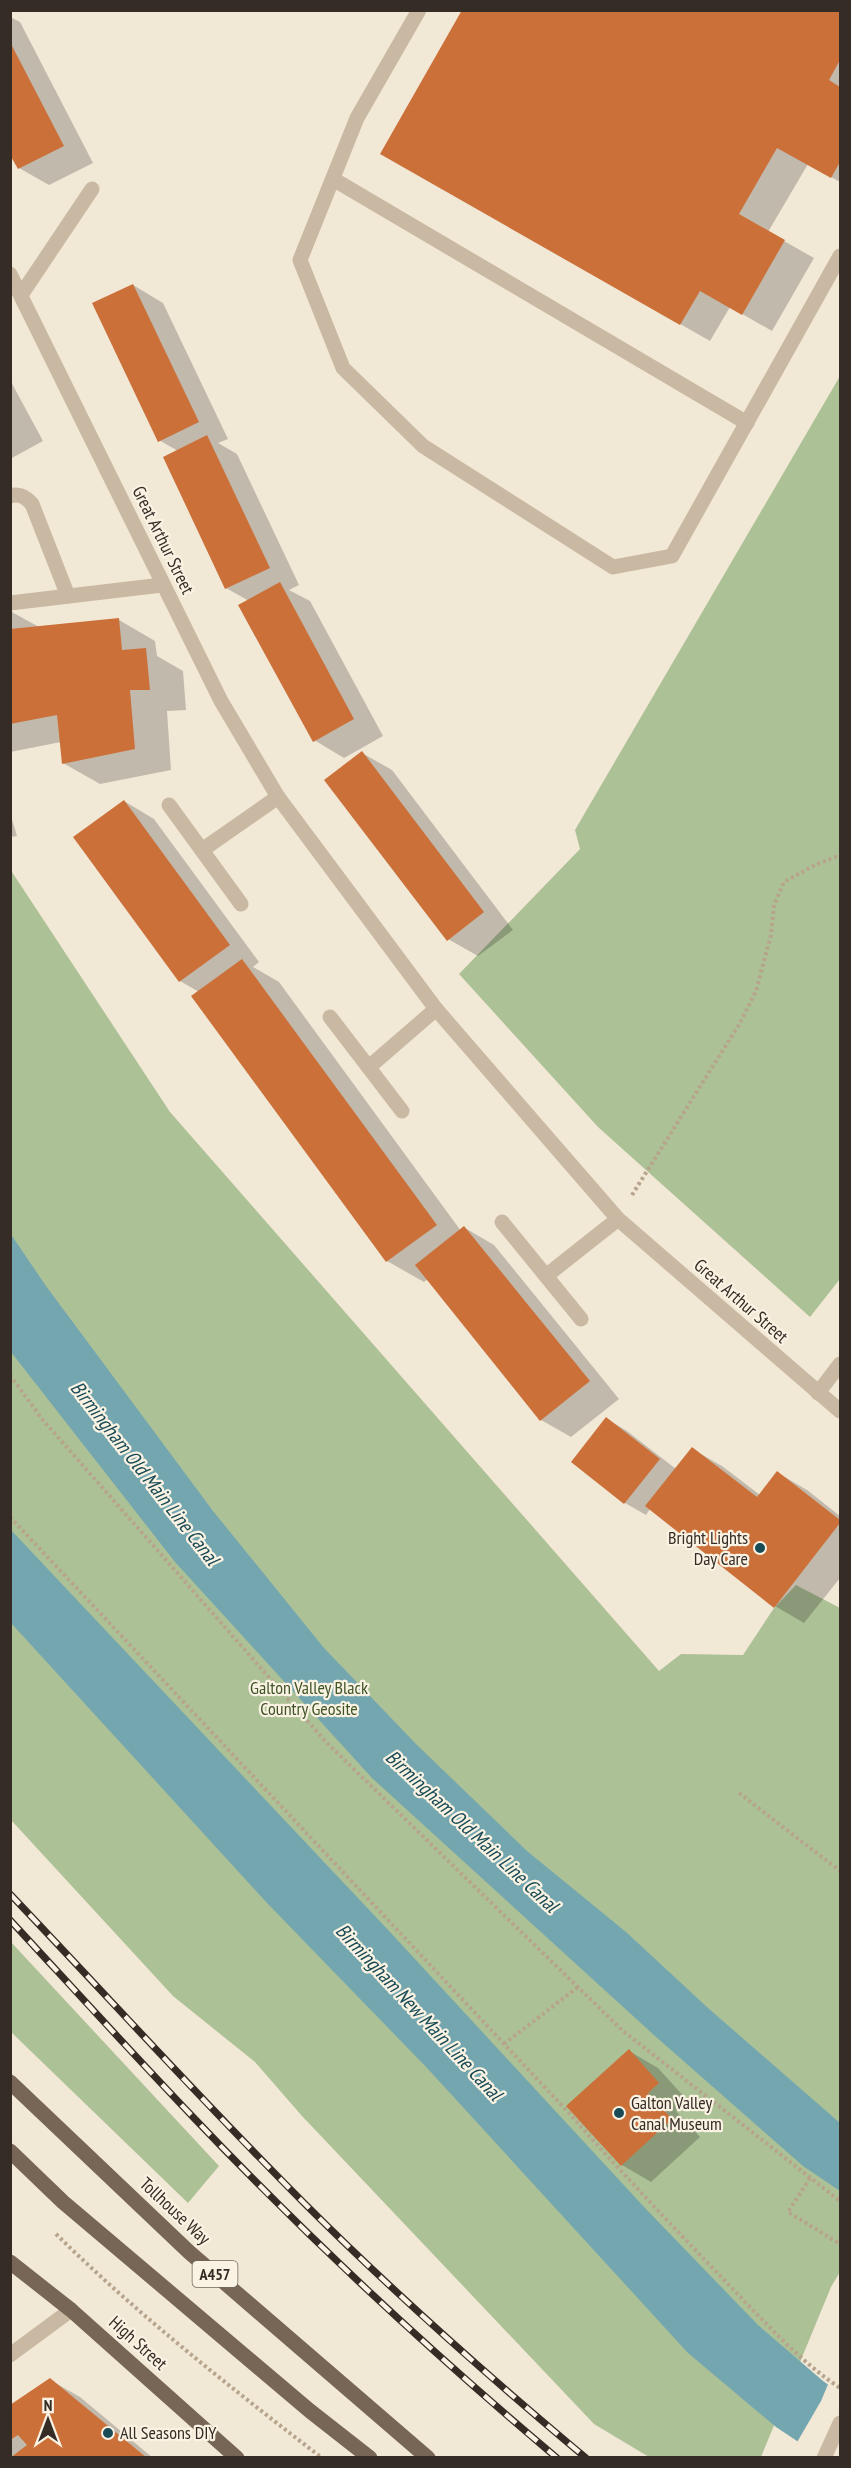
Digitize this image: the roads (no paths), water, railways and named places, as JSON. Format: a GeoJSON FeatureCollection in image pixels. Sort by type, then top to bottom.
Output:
{"type":"FeatureCollection","features":[{"type":"Feature","properties":{"kind":"main road","name":"Tollhouse Way"},"geometry":{"type":"LineString","coordinates":[[10,2082],[189,2252],[428,2457]]}},
{"type":"Feature","properties":{"kind":"main road","name":"A457"},"geometry":{"type":"LineString","coordinates":[[10,2151],[63,2202],[310,2411],[370,2457]]}},
{"type":"Feature","properties":{"kind":"main road","name":"High Street"},"geometry":{"type":"LineString","coordinates":[[10,2262],[71,2310],[237,2457]]}},
{"type":"Feature","properties":{"kind":"street"},"geometry":{"type":"LineString","coordinates":[[419,10],[357,118],[300,260],[343,368],[423,446],[613,567],[672,556],[840,256]]}},
{"type":"Feature","properties":{"kind":"street"},"geometry":{"type":"LineString","coordinates":[[333,179],[747,423]]}},
{"type":"Feature","properties":{"kind":"street"},"geometry":{"type":"LineString","coordinates":[[21,295],[92,189]]}},
{"type":"Feature","properties":{"kind":"street","name":"Great Arthur Street"},"geometry":{"type":"LineString","coordinates":[[10,274],[162,585],[222,701],[278,797],[436,1010],[618,1219],[840,1411]]}},
{"type":"Feature","properties":{"kind":"street"},"geometry":{"type":"LineString","coordinates":[[10,496],[26,497],[32,504],[68,596]]}},
{"type":"Feature","properties":{"kind":"street"},"geometry":{"type":"LineString","coordinates":[[10,603],[162,585]]}},
{"type":"Feature","properties":{"kind":"street"},"geometry":{"type":"LineString","coordinates":[[202,850],[278,797]]}},
{"type":"Feature","properties":{"kind":"street"},"geometry":{"type":"LineString","coordinates":[[169,805],[241,904]]}},
{"type":"Feature","properties":{"kind":"street"},"geometry":{"type":"LineString","coordinates":[[369,1067],[436,1010]]}},
{"type":"Feature","properties":{"kind":"street"},"geometry":{"type":"LineString","coordinates":[[330,1017],[402,1111]]}},
{"type":"Feature","properties":{"kind":"street"},"geometry":{"type":"LineString","coordinates":[[546,1276],[618,1219]]}},
{"type":"Feature","properties":{"kind":"street"},"geometry":{"type":"LineString","coordinates":[[502,1222],[581,1318]]}},
{"type":"Feature","properties":{"kind":"street"},"geometry":{"type":"LineString","coordinates":[[818,1393],[840,1364]]}},
{"type":"Feature","properties":{"kind":"street"},"geometry":{"type":"LineString","coordinates":[[10,2355],[71,2310]]}},
{"type":"Feature","properties":{"kind":"street"},"geometry":{"type":"LineString","coordinates":[[824,2457],[840,2422]]}},
{"type":"Feature","properties":{"kind":"water","name":"Birmingham Old Main Line Canal"},"geometry":{"type":"Polygon","coordinates":[[[10,1233],[46,1286],[213,1511],[324,1648],[416,1744],[527,1851],[626,1932],[708,2008],[840,2123],[840,2191],[803,2166],[655,2036],[372,1778],[175,1562],[11,1352],[10,1233]]]}},
{"type":"Feature","properties":{"kind":"water","name":"Birmingham New Main Line Canal"},"geometry":{"type":"Polygon","coordinates":[[[11,1530],[390,1932],[645,2208],[758,2325],[840,2393],[840,2457],[821,2457],[776,2427],[688,2353],[428,2069],[268,1904],[11,1623],[11,1530]]]}},
{"type":"Feature","properties":{"kind":"railway"},"geometry":{"type":"LineString","coordinates":[[10,1894],[229,2127],[304,2203],[442,2333],[586,2458]]}},
{"type":"Feature","properties":{"kind":"railway"},"geometry":{"type":"LineString","coordinates":[[10,1920],[170,2093],[280,2206],[416,2335],[557,2458]]}},
{"type":"Feature","properties":{"kind":"place","name":"Bright Lights Day Care"},"geometry":{"type":"Point","coordinates":[760,1548]}},
{"type":"Feature","properties":{"kind":"place","name":"Galton Valley Canal Museum"},"geometry":{"type":"Point","coordinates":[619,2113]}},
{"type":"Feature","properties":{"kind":"place","name":"All Seasons DIY"},"geometry":{"type":"Point","coordinates":[108,2433]}},
{"type":"Feature","properties":{"kind":"park label","name":"Galton Valley Black Country Geosite"},"geometry":{"type":"Point","coordinates":[309,1698]}}]}
